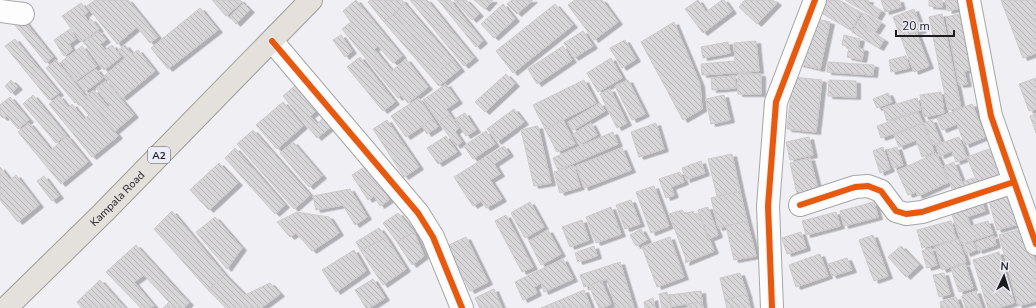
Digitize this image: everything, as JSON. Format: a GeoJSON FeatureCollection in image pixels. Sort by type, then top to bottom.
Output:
{"type":"FeatureCollection","features":[{"type":"Feature","properties":{"kind":"main road","name":"Kampala Road"},"geometry":{"type":"LineString","coordinates":[[6,308],[103,213],[311,0]]}},
{"type":"Feature","properties":{"kind":"street"},"geometry":{"type":"LineString","coordinates":[[772,308],[768,206],[776,102],[815,0]]}},
{"type":"Feature","properties":{"kind":"street"},"geometry":{"type":"LineString","coordinates":[[969,0],[991,116],[1036,244]]}},
{"type":"Feature","properties":{"kind":"street"},"geometry":{"type":"LineString","coordinates":[[0,11],[22,14]]}},
{"type":"Feature","properties":{"kind":"street"},"geometry":{"type":"LineString","coordinates":[[272,40],[418,213],[433,237],[462,308]]}},
{"type":"Feature","properties":{"kind":"street"},"geometry":{"type":"LineString","coordinates":[[800,205],[855,187],[868,186],[881,190],[896,211],[906,214],[922,212],[1014,182]]}},
{"type":"Feature","properties":{"kind":"building"},"geometry":{"type":"Polygon","coordinates":[[[95,0],[128,0],[158,37],[150,43],[137,27],[117,44],[87,6],[95,0]]]}},
{"type":"Feature","properties":{"kind":"building"},"geometry":{"type":"Polygon","coordinates":[[[212,0],[240,0],[242,2],[226,16],[212,0]]]}},
{"type":"Feature","properties":{"kind":"building"},"geometry":{"type":"Polygon","coordinates":[[[356,0],[402,56],[393,63],[378,46],[374,49],[392,71],[406,59],[428,87],[408,103],[401,95],[398,98],[342,29],[351,22],[343,11],[356,0]]]}},
{"type":"Feature","properties":{"kind":"building"},"geometry":{"type":"Polygon","coordinates":[[[370,0],[402,0],[405,4],[384,22],[368,2],[370,0]]]}},
{"type":"Feature","properties":{"kind":"building"},"geometry":{"type":"Polygon","coordinates":[[[410,0],[427,0],[474,58],[464,66],[410,0]]]}},
{"type":"Feature","properties":{"kind":"building"},"geometry":{"type":"Polygon","coordinates":[[[438,0],[450,0],[483,41],[476,47],[438,0]]]}},
{"type":"Feature","properties":{"kind":"building"},"geometry":{"type":"Polygon","coordinates":[[[454,0],[466,0],[479,14],[472,20],[454,0]]]}},
{"type":"Feature","properties":{"kind":"building"},"geometry":{"type":"Polygon","coordinates":[[[474,0],[493,0],[485,9],[474,0]]]}},
{"type":"Feature","properties":{"kind":"building"},"geometry":{"type":"Polygon","coordinates":[[[512,0],[533,0],[517,14],[507,4],[512,0]]]}},
{"type":"Feature","properties":{"kind":"building"},"geometry":{"type":"Polygon","coordinates":[[[575,0],[602,0],[618,22],[594,40],[568,5],[575,0]]]}},
{"type":"Feature","properties":{"kind":"building"},"geometry":{"type":"Polygon","coordinates":[[[698,0],[706,12],[722,0],[724,0],[732,11],[703,33],[685,9],[698,0]]]}},
{"type":"Feature","properties":{"kind":"building"},"geometry":{"type":"Polygon","coordinates":[[[745,0],[773,0],[777,3],[757,24],[739,7],[745,0]]]}},
{"type":"Feature","properties":{"kind":"building"},"geometry":{"type":"Polygon","coordinates":[[[826,0],[839,0],[861,13],[851,30],[820,12],[826,0]]]}},
{"type":"Feature","properties":{"kind":"building"},"geometry":{"type":"Polygon","coordinates":[[[845,0],[869,0],[868,3],[881,11],[877,18],[845,0]]]}},
{"type":"Feature","properties":{"kind":"building"},"geometry":{"type":"Polygon","coordinates":[[[881,0],[899,0],[901,7],[885,12],[881,0]]]}},
{"type":"Feature","properties":{"kind":"building"},"geometry":{"type":"Polygon","coordinates":[[[929,0],[942,0],[942,7],[929,6],[929,0]]]}},
{"type":"Feature","properties":{"kind":"building"},"geometry":{"type":"Polygon","coordinates":[[[945,0],[958,0],[960,8],[948,11],[945,0]]]}},
{"type":"Feature","properties":{"kind":"building"},"geometry":{"type":"Polygon","coordinates":[[[1001,0],[1035,0],[1036,53],[1023,58],[1001,0]]]}},
{"type":"Feature","properties":{"kind":"building"},"geometry":{"type":"Polygon","coordinates":[[[81,3],[88,12],[84,15],[88,21],[91,19],[99,29],[81,42],[62,16],[81,3]]]}},
{"type":"Feature","properties":{"kind":"building"},"geometry":{"type":"Polygon","coordinates":[[[243,3],[250,10],[236,24],[230,17],[243,3]]]}},
{"type":"Feature","properties":{"kind":"building"},"geometry":{"type":"Polygon","coordinates":[[[405,4],[453,60],[441,69],[394,14],[405,4]]]}},
{"type":"Feature","properties":{"kind":"building"},"geometry":{"type":"Polygon","coordinates":[[[503,4],[515,19],[494,38],[481,24],[503,4]]]}},
{"type":"Feature","properties":{"kind":"building"},"geometry":{"type":"Polygon","coordinates":[[[555,4],[573,25],[513,73],[496,51],[555,4]]]}},
{"type":"Feature","properties":{"kind":"building"},"geometry":{"type":"Polygon","coordinates":[[[200,8],[218,30],[168,69],[151,48],[200,8]]]}},
{"type":"Feature","properties":{"kind":"building"},"geometry":{"type":"Polygon","coordinates":[[[914,9],[922,30],[901,38],[893,17],[914,9]]]}},
{"type":"Feature","properties":{"kind":"building"},"geometry":{"type":"Polygon","coordinates":[[[864,13],[881,23],[875,32],[858,22],[864,13]]]}},
{"type":"Feature","properties":{"kind":"building"},"geometry":{"type":"Polygon","coordinates":[[[394,14],[441,69],[453,60],[460,69],[439,86],[384,22],[394,14]]]}},
{"type":"Feature","properties":{"kind":"building"},"geometry":{"type":"Polygon","coordinates":[[[942,14],[961,108],[948,110],[929,17],[942,14]]]}},
{"type":"Feature","properties":{"kind":"building"},"geometry":{"type":"Polygon","coordinates":[[[960,14],[970,70],[964,71],[967,84],[959,85],[946,17],[960,14]]]}},
{"type":"Feature","properties":{"kind":"building"},"geometry":{"type":"Polygon","coordinates":[[[809,17],[830,22],[820,69],[799,64],[809,17]]]}},
{"type":"Feature","properties":{"kind":"building"},"geometry":{"type":"Polygon","coordinates":[[[23,19],[53,57],[46,63],[15,25],[23,19]]]}},
{"type":"Feature","properties":{"kind":"building"},"geometry":{"type":"Polygon","coordinates":[[[674,22],[700,84],[702,109],[683,120],[641,42],[674,22]]]}},
{"type":"Feature","properties":{"kind":"building"},"geometry":{"type":"Polygon","coordinates":[[[857,23],[884,40],[879,48],[852,32],[857,23]]]}},
{"type":"Feature","properties":{"kind":"building"},"geometry":{"type":"Polygon","coordinates":[[[70,29],[76,39],[69,44],[72,50],[64,56],[54,40],[70,29]]]}},
{"type":"Feature","properties":{"kind":"building"},"geometry":{"type":"Polygon","coordinates":[[[99,31],[106,40],[100,44],[105,50],[112,45],[121,57],[104,70],[84,42],[99,31]]]}},
{"type":"Feature","properties":{"kind":"building"},"geometry":{"type":"Polygon","coordinates":[[[583,31],[593,46],[574,58],[564,43],[583,31]]]}},
{"type":"Feature","properties":{"kind":"building"},"geometry":{"type":"Polygon","coordinates":[[[916,32],[929,66],[914,72],[901,38],[916,32]]]}},
{"type":"Feature","properties":{"kind":"building"},"geometry":{"type":"Polygon","coordinates":[[[341,35],[352,51],[345,57],[333,40],[341,35]]]}},
{"type":"Feature","properties":{"kind":"building"},"geometry":{"type":"Polygon","coordinates":[[[844,35],[860,39],[858,48],[864,49],[862,60],[847,57],[849,47],[842,45],[844,35]]]}},
{"type":"Feature","properties":{"kind":"building"},"geometry":{"type":"Polygon","coordinates":[[[15,39],[59,93],[49,100],[5,46],[15,39]]]}},
{"type":"Feature","properties":{"kind":"building"},"geometry":{"type":"Polygon","coordinates":[[[625,40],[636,59],[622,68],[610,48],[625,40]]]}},
{"type":"Feature","properties":{"kind":"building"},"geometry":{"type":"Polygon","coordinates":[[[756,41],[759,71],[702,75],[701,64],[735,61],[734,43],[756,41]]]}},
{"type":"Feature","properties":{"kind":"building"},"geometry":{"type":"Polygon","coordinates":[[[728,42],[730,53],[703,58],[701,47],[728,42]]]}},
{"type":"Feature","properties":{"kind":"building"},"geometry":{"type":"Polygon","coordinates":[[[125,45],[132,54],[138,50],[155,71],[122,98],[104,76],[125,58],[118,50],[125,45]]]}},
{"type":"Feature","properties":{"kind":"building"},"geometry":{"type":"Polygon","coordinates":[[[82,46],[97,66],[75,81],[61,62],[82,46]]]}},
{"type":"Feature","properties":{"kind":"building"},"geometry":{"type":"Polygon","coordinates":[[[563,46],[572,60],[537,84],[528,69],[563,46]]]}},
{"type":"Feature","properties":{"kind":"building"},"geometry":{"type":"Polygon","coordinates":[[[906,56],[909,68],[891,72],[889,60],[906,56]]]}},
{"type":"Feature","properties":{"kind":"building"},"geometry":{"type":"Polygon","coordinates":[[[360,57],[395,102],[383,111],[347,67],[360,57]]]}},
{"type":"Feature","properties":{"kind":"building"},"geometry":{"type":"Polygon","coordinates":[[[611,58],[622,78],[598,92],[587,73],[611,58]]]}},
{"type":"Feature","properties":{"kind":"building"},"geometry":{"type":"Polygon","coordinates":[[[56,60],[118,136],[92,157],[49,104],[59,96],[69,108],[72,104],[84,119],[89,115],[77,101],[75,103],[46,68],[56,60]]]}},
{"type":"Feature","properties":{"kind":"building"},"geometry":{"type":"Polygon","coordinates":[[[828,62],[874,65],[873,75],[827,72],[828,62]]]}},
{"type":"Feature","properties":{"kind":"building"},"geometry":{"type":"Polygon","coordinates":[[[96,69],[103,78],[85,92],[78,82],[96,69]]]}},
{"type":"Feature","properties":{"kind":"building"},"geometry":{"type":"Polygon","coordinates":[[[506,74],[515,84],[485,112],[475,102],[506,74]]]}},
{"type":"Feature","properties":{"kind":"building"},"geometry":{"type":"Polygon","coordinates":[[[738,74],[761,74],[761,94],[738,94],[738,74]]]}},
{"type":"Feature","properties":{"kind":"building"},"geometry":{"type":"Polygon","coordinates":[[[735,76],[736,88],[712,90],[711,78],[735,76]]]}},
{"type":"Feature","properties":{"kind":"building"},"geometry":{"type":"Polygon","coordinates":[[[793,77],[822,80],[816,132],[787,129],[793,77]]]}},
{"type":"Feature","properties":{"kind":"building"},"geometry":{"type":"Polygon","coordinates":[[[304,78],[339,120],[317,138],[283,96],[304,78]],[[316,111],[310,116],[317,124],[323,118],[316,111]]]}},
{"type":"Feature","properties":{"kind":"building"},"geometry":{"type":"Polygon","coordinates":[[[1036,78],[1036,109],[1029,111],[1019,84],[1036,78]]]}},
{"type":"Feature","properties":{"kind":"building"},"geometry":{"type":"Polygon","coordinates":[[[11,80],[18,87],[11,93],[5,86],[11,80]]]}},
{"type":"Feature","properties":{"kind":"building"},"geometry":{"type":"Polygon","coordinates":[[[584,80],[596,103],[545,129],[533,105],[584,80]]]}},
{"type":"Feature","properties":{"kind":"building"},"geometry":{"type":"Polygon","coordinates":[[[628,80],[645,114],[632,120],[615,86],[628,80]]]}},
{"type":"Feature","properties":{"kind":"building"},"geometry":{"type":"Polygon","coordinates":[[[829,80],[856,81],[856,97],[828,96],[829,80]]]}},
{"type":"Feature","properties":{"kind":"building"},"geometry":{"type":"Polygon","coordinates":[[[106,81],[134,115],[115,131],[86,96],[94,90],[108,107],[110,105],[96,88],[106,81]]]}},
{"type":"Feature","properties":{"kind":"building"},"geometry":{"type":"Polygon","coordinates":[[[446,84],[458,101],[446,109],[450,115],[439,122],[423,100],[446,84]]]}},
{"type":"Feature","properties":{"kind":"building"},"geometry":{"type":"Polygon","coordinates":[[[610,89],[627,123],[617,128],[600,94],[610,89]]]}},
{"type":"Feature","properties":{"kind":"building"},"geometry":{"type":"Polygon","coordinates":[[[941,92],[944,113],[924,117],[920,95],[941,92]]]}},
{"type":"Feature","properties":{"kind":"building"},"geometry":{"type":"Polygon","coordinates":[[[888,93],[892,102],[877,108],[873,99],[888,93]]]}},
{"type":"Feature","properties":{"kind":"building"},"geometry":{"type":"Polygon","coordinates":[[[33,95],[66,135],[56,143],[23,104],[33,95]]]}},
{"type":"Feature","properties":{"kind":"building"},"geometry":{"type":"Polygon","coordinates":[[[724,95],[730,120],[711,124],[706,99],[724,95]]]}},
{"type":"Feature","properties":{"kind":"building"},"geometry":{"type":"Polygon","coordinates":[[[10,97],[29,120],[18,129],[7,116],[3,118],[0,115],[0,105],[10,97]]]}},
{"type":"Feature","properties":{"kind":"building"},"geometry":{"type":"Polygon","coordinates":[[[419,98],[433,119],[406,137],[391,116],[419,98]]]}},
{"type":"Feature","properties":{"kind":"building"},"geometry":{"type":"Polygon","coordinates":[[[917,98],[921,110],[887,121],[883,108],[917,98]]]}},
{"type":"Feature","properties":{"kind":"building"},"geometry":{"type":"Polygon","coordinates":[[[283,102],[303,126],[277,149],[256,125],[283,102]]]}},
{"type":"Feature","properties":{"kind":"building"},"geometry":{"type":"Polygon","coordinates":[[[600,103],[605,111],[573,130],[568,122],[600,103]]]}},
{"type":"Feature","properties":{"kind":"building"},"geometry":{"type":"Polygon","coordinates":[[[972,104],[985,137],[965,145],[957,124],[942,130],[937,118],[972,104]]]}},
{"type":"Feature","properties":{"kind":"building"},"geometry":{"type":"Polygon","coordinates":[[[514,109],[524,122],[497,142],[487,129],[514,109]]]}},
{"type":"Feature","properties":{"kind":"building"},"geometry":{"type":"Polygon","coordinates":[[[918,112],[923,123],[881,138],[877,126],[918,112]]]}},
{"type":"Feature","properties":{"kind":"building"},"geometry":{"type":"Polygon","coordinates":[[[465,113],[476,130],[466,136],[455,119],[465,113]]]}},
{"type":"Feature","properties":{"kind":"building"},"geometry":{"type":"Polygon","coordinates":[[[1036,114],[1036,133],[1030,116],[1036,114]]]}},
{"type":"Feature","properties":{"kind":"building"},"geometry":{"type":"Polygon","coordinates":[[[450,115],[459,128],[455,132],[462,142],[456,146],[439,122],[450,115]]]}},
{"type":"Feature","properties":{"kind":"building"},"geometry":{"type":"Polygon","coordinates":[[[433,119],[438,127],[427,134],[422,126],[433,119]]]}},
{"type":"Feature","properties":{"kind":"building"},"geometry":{"type":"Polygon","coordinates":[[[387,120],[419,167],[404,177],[373,129],[387,120]]]}},
{"type":"Feature","properties":{"kind":"building"},"geometry":{"type":"Polygon","coordinates":[[[563,120],[575,144],[557,152],[545,129],[563,120]]]}},
{"type":"Feature","properties":{"kind":"building"},"geometry":{"type":"Polygon","coordinates":[[[932,120],[941,142],[933,145],[924,123],[932,120]]]}},
{"type":"Feature","properties":{"kind":"building"},"geometry":{"type":"Polygon","coordinates":[[[29,123],[51,150],[67,136],[88,162],[61,184],[18,132],[29,123]]]}},
{"type":"Feature","properties":{"kind":"building"},"geometry":{"type":"Polygon","coordinates":[[[591,123],[597,135],[579,145],[573,134],[591,123]]]}},
{"type":"Feature","properties":{"kind":"building"},"geometry":{"type":"Polygon","coordinates":[[[656,123],[664,149],[639,157],[631,132],[656,123]]]}},
{"type":"Feature","properties":{"kind":"building"},"geometry":{"type":"Polygon","coordinates":[[[923,123],[934,152],[922,157],[916,140],[899,147],[894,135],[923,123]]]}},
{"type":"Feature","properties":{"kind":"building"},"geometry":{"type":"Polygon","coordinates":[[[538,126],[551,183],[534,186],[521,130],[538,126]]]}},
{"type":"Feature","properties":{"kind":"building"},"geometry":{"type":"Polygon","coordinates":[[[253,130],[310,195],[294,209],[237,144],[253,130]]]}},
{"type":"Feature","properties":{"kind":"building"},"geometry":{"type":"Polygon","coordinates":[[[486,131],[495,144],[473,159],[464,146],[486,131]]]}},
{"type":"Feature","properties":{"kind":"building"},"geometry":{"type":"Polygon","coordinates":[[[613,132],[618,144],[558,170],[553,158],[613,132]]]}},
{"type":"Feature","properties":{"kind":"building"},"geometry":{"type":"Polygon","coordinates":[[[446,136],[457,152],[438,164],[427,148],[446,136]]]}},
{"type":"Feature","properties":{"kind":"building"},"geometry":{"type":"Polygon","coordinates":[[[809,137],[813,155],[790,160],[786,142],[809,137]]]}},
{"type":"Feature","properties":{"kind":"building"},"geometry":{"type":"Polygon","coordinates":[[[959,137],[967,158],[956,162],[952,151],[940,156],[936,145],[959,137]]]}},
{"type":"Feature","properties":{"kind":"building"},"geometry":{"type":"Polygon","coordinates":[[[293,142],[322,176],[309,187],[280,153],[293,142]]]}},
{"type":"Feature","properties":{"kind":"building"},"geometry":{"type":"Polygon","coordinates":[[[504,146],[509,154],[494,164],[500,174],[490,180],[502,199],[486,208],[481,201],[473,206],[454,177],[504,146]]]}},
{"type":"Feature","properties":{"kind":"building"},"geometry":{"type":"Polygon","coordinates":[[[883,147],[890,169],[880,173],[873,151],[883,147]]]}},
{"type":"Feature","properties":{"kind":"building"},"geometry":{"type":"Polygon","coordinates":[[[897,147],[903,165],[893,168],[887,150],[897,147]]]}},
{"type":"Feature","properties":{"kind":"building"},"geometry":{"type":"Polygon","coordinates":[[[235,148],[285,205],[275,214],[225,158],[235,148]]]}},
{"type":"Feature","properties":{"kind":"building"},"geometry":{"type":"Polygon","coordinates":[[[622,148],[631,170],[584,188],[576,166],[622,148]]]}},
{"type":"Feature","properties":{"kind":"building"},"geometry":{"type":"Polygon","coordinates":[[[989,149],[1002,181],[980,189],[967,157],[989,149]]]}},
{"type":"Feature","properties":{"kind":"building"},"geometry":{"type":"Polygon","coordinates":[[[936,153],[949,182],[918,196],[916,192],[908,195],[897,171],[936,153]]]}},
{"type":"Feature","properties":{"kind":"building"},"geometry":{"type":"Polygon","coordinates":[[[732,154],[740,191],[717,196],[708,159],[732,154]]]}},
{"type":"Feature","properties":{"kind":"building"},"geometry":{"type":"Polygon","coordinates":[[[810,158],[819,193],[798,198],[790,163],[810,158]]]}},
{"type":"Feature","properties":{"kind":"building"},"geometry":{"type":"Polygon","coordinates":[[[374,161],[392,189],[385,193],[389,200],[380,206],[374,196],[368,200],[352,175],[374,161]]]}},
{"type":"Feature","properties":{"kind":"building"},"geometry":{"type":"Polygon","coordinates":[[[701,161],[705,173],[686,180],[682,168],[701,161]]]}},
{"type":"Feature","properties":{"kind":"building"},"geometry":{"type":"Polygon","coordinates":[[[954,162],[962,182],[974,178],[979,191],[956,200],[944,166],[954,162]]]}},
{"type":"Feature","properties":{"kind":"building"},"geometry":{"type":"Polygon","coordinates":[[[219,163],[238,183],[209,210],[190,190],[219,163]]]}},
{"type":"Feature","properties":{"kind":"building"},"geometry":{"type":"Polygon","coordinates":[[[574,166],[580,187],[560,193],[554,172],[574,166]]]}},
{"type":"Feature","properties":{"kind":"building"},"geometry":{"type":"Polygon","coordinates":[[[0,167],[10,180],[16,175],[39,205],[18,222],[0,200],[0,167]]]}},
{"type":"Feature","properties":{"kind":"building"},"geometry":{"type":"Polygon","coordinates":[[[680,172],[684,182],[671,187],[674,195],[666,198],[659,179],[680,172]]]}},
{"type":"Feature","properties":{"kind":"building"},"geometry":{"type":"Polygon","coordinates":[[[44,176],[59,196],[52,201],[37,181],[44,176]]]}},
{"type":"Feature","properties":{"kind":"building"},"geometry":{"type":"Polygon","coordinates":[[[654,186],[669,226],[651,233],[636,192],[654,186]]]}},
{"type":"Feature","properties":{"kind":"building"},"geometry":{"type":"Polygon","coordinates":[[[350,189],[367,217],[355,225],[343,205],[316,210],[313,196],[350,189]]]}},
{"type":"Feature","properties":{"kind":"building"},"geometry":{"type":"Polygon","coordinates":[[[740,191],[747,221],[718,228],[711,198],[740,191]]]}},
{"type":"Feature","properties":{"kind":"building"},"geometry":{"type":"Polygon","coordinates":[[[1012,195],[1019,224],[997,230],[989,201],[1012,195]]]}},
{"type":"Feature","properties":{"kind":"building"},"geometry":{"type":"Polygon","coordinates":[[[981,199],[985,211],[967,217],[971,226],[988,221],[993,234],[962,244],[950,209],[981,199]]]}},
{"type":"Feature","properties":{"kind":"building"},"geometry":{"type":"Polygon","coordinates":[[[631,200],[640,224],[625,229],[616,205],[631,200]]]}},
{"type":"Feature","properties":{"kind":"building"},"geometry":{"type":"Polygon","coordinates":[[[530,202],[544,227],[525,238],[511,213],[530,202]]]}},
{"type":"Feature","properties":{"kind":"building"},"geometry":{"type":"Polygon","coordinates":[[[874,202],[878,217],[844,226],[840,211],[874,202]]]}},
{"type":"Feature","properties":{"kind":"building"},"geometry":{"type":"Polygon","coordinates":[[[611,207],[621,234],[596,243],[586,217],[611,207]]]}},
{"type":"Feature","properties":{"kind":"building"},"geometry":{"type":"Polygon","coordinates":[[[708,207],[718,235],[708,239],[698,210],[708,207]]]}},
{"type":"Feature","properties":{"kind":"building"},"geometry":{"type":"Polygon","coordinates":[[[682,210],[685,214],[693,211],[695,215],[699,213],[714,251],[685,263],[686,259],[669,214],[682,210]]]}},
{"type":"Feature","properties":{"kind":"building"},"geometry":{"type":"Polygon","coordinates":[[[172,211],[225,275],[208,290],[154,229],[172,211]]]}},
{"type":"Feature","properties":{"kind":"building"},"geometry":{"type":"Polygon","coordinates":[[[297,212],[329,217],[339,233],[312,251],[296,233],[290,237],[277,222],[297,212]]]}},
{"type":"Feature","properties":{"kind":"building"},"geometry":{"type":"Polygon","coordinates":[[[836,212],[840,226],[806,235],[802,221],[836,212]]]}},
{"type":"Feature","properties":{"kind":"building"},"geometry":{"type":"Polygon","coordinates":[[[398,213],[414,232],[397,242],[383,223],[398,213]]]}},
{"type":"Feature","properties":{"kind":"building"},"geometry":{"type":"Polygon","coordinates":[[[506,215],[533,267],[522,272],[495,221],[506,215]]]}},
{"type":"Feature","properties":{"kind":"building"},"geometry":{"type":"Polygon","coordinates":[[[215,217],[242,248],[227,269],[196,232],[215,217]]]}},
{"type":"Feature","properties":{"kind":"building"},"geometry":{"type":"Polygon","coordinates":[[[582,220],[589,240],[570,247],[562,227],[582,220]]]}},
{"type":"Feature","properties":{"kind":"building"},"geometry":{"type":"Polygon","coordinates":[[[747,221],[756,256],[734,260],[726,226],[747,221]]]}},
{"type":"Feature","properties":{"kind":"building"},"geometry":{"type":"Polygon","coordinates":[[[951,221],[956,239],[922,248],[917,230],[951,221]]]}},
{"type":"Feature","properties":{"kind":"building"},"geometry":{"type":"Polygon","coordinates":[[[379,228],[386,237],[361,251],[356,242],[379,228]]]}},
{"type":"Feature","properties":{"kind":"building"},"geometry":{"type":"Polygon","coordinates":[[[1026,228],[1036,266],[1036,301],[1018,306],[999,235],[1026,228]]]}},
{"type":"Feature","properties":{"kind":"building"},"geometry":{"type":"Polygon","coordinates":[[[641,229],[647,240],[636,246],[630,235],[641,229]]]}},
{"type":"Feature","properties":{"kind":"building"},"geometry":{"type":"Polygon","coordinates":[[[548,230],[561,254],[541,265],[529,241],[548,230]]]}},
{"type":"Feature","properties":{"kind":"building"},"geometry":{"type":"Polygon","coordinates":[[[414,232],[424,256],[412,265],[397,242],[414,232]]]}},
{"type":"Feature","properties":{"kind":"building"},"geometry":{"type":"Polygon","coordinates":[[[801,232],[806,248],[787,254],[782,238],[801,232]]]}},
{"type":"Feature","properties":{"kind":"building"},"geometry":{"type":"Polygon","coordinates":[[[873,235],[888,276],[874,281],[859,240],[873,235]]]}},
{"type":"Feature","properties":{"kind":"building"},"geometry":{"type":"Polygon","coordinates":[[[994,236],[996,245],[978,251],[976,242],[994,236]]]}},
{"type":"Feature","properties":{"kind":"building"},"geometry":{"type":"Polygon","coordinates":[[[386,237],[406,269],[383,285],[361,251],[386,237]]]}},
{"type":"Feature","properties":{"kind":"building"},"geometry":{"type":"Polygon","coordinates":[[[466,237],[488,282],[470,291],[447,246],[466,237]]]}},
{"type":"Feature","properties":{"kind":"building"},"geometry":{"type":"Polygon","coordinates":[[[670,237],[684,277],[657,287],[642,247],[670,237]]]}},
{"type":"Feature","properties":{"kind":"building"},"geometry":{"type":"Polygon","coordinates":[[[958,239],[966,262],[942,270],[935,247],[958,239]]]}},
{"type":"Feature","properties":{"kind":"building"},"geometry":{"type":"Polygon","coordinates":[[[973,242],[976,250],[966,254],[963,246],[973,242]]]}},
{"type":"Feature","properties":{"kind":"building"},"geometry":{"type":"Polygon","coordinates":[[[136,245],[189,303],[184,308],[163,308],[169,302],[144,275],[134,282],[154,306],[141,308],[106,272],[136,245]]]}},
{"type":"Feature","properties":{"kind":"building"},"geometry":{"type":"Polygon","coordinates":[[[594,246],[597,256],[578,262],[575,253],[594,246]]]}},
{"type":"Feature","properties":{"kind":"building"},"geometry":{"type":"Polygon","coordinates":[[[901,246],[919,265],[906,277],[888,257],[901,246]]]}},
{"type":"Feature","properties":{"kind":"building"},"geometry":{"type":"Polygon","coordinates":[[[931,248],[937,265],[927,268],[922,251],[931,248]]]}},
{"type":"Feature","properties":{"kind":"building"},"geometry":{"type":"Polygon","coordinates":[[[354,250],[366,271],[336,292],[322,270],[354,250]]]}},
{"type":"Feature","properties":{"kind":"building"},"geometry":{"type":"Polygon","coordinates":[[[999,252],[1014,303],[997,308],[988,308],[973,260],[999,252]]]}},
{"type":"Feature","properties":{"kind":"building"},"geometry":{"type":"Polygon","coordinates":[[[820,254],[828,276],[796,287],[789,265],[820,254]]]}},
{"type":"Feature","properties":{"kind":"building"},"geometry":{"type":"Polygon","coordinates":[[[847,258],[852,270],[832,276],[828,264],[847,258]]]}},
{"type":"Feature","properties":{"kind":"building"},"geometry":{"type":"Polygon","coordinates":[[[563,259],[573,279],[544,292],[541,283],[534,287],[537,293],[523,300],[515,282],[563,259]]]}},
{"type":"Feature","properties":{"kind":"building"},"geometry":{"type":"Polygon","coordinates":[[[620,262],[634,308],[616,308],[607,279],[584,287],[580,275],[620,262]]]}},
{"type":"Feature","properties":{"kind":"building"},"geometry":{"type":"Polygon","coordinates":[[[965,264],[973,288],[959,292],[951,269],[965,264]]]}},
{"type":"Feature","properties":{"kind":"building"},"geometry":{"type":"Polygon","coordinates":[[[740,273],[747,294],[725,300],[720,278],[740,273]]]}},
{"type":"Feature","properties":{"kind":"building"},"geometry":{"type":"Polygon","coordinates":[[[944,273],[950,294],[939,297],[933,275],[944,273]]]}},
{"type":"Feature","properties":{"kind":"building"},"geometry":{"type":"Polygon","coordinates":[[[225,275],[245,295],[270,283],[280,294],[261,308],[226,308],[208,290],[225,275]]]}},
{"type":"Feature","properties":{"kind":"building"},"geometry":{"type":"Polygon","coordinates":[[[373,279],[385,298],[369,308],[366,308],[355,290],[373,279]]]}},
{"type":"Feature","properties":{"kind":"building"},"geometry":{"type":"Polygon","coordinates":[[[100,280],[125,308],[82,308],[77,302],[100,280]]]}},
{"type":"Feature","properties":{"kind":"building"},"geometry":{"type":"Polygon","coordinates":[[[601,280],[611,304],[599,308],[589,286],[601,280]]]}},
{"type":"Feature","properties":{"kind":"building"},"geometry":{"type":"Polygon","coordinates":[[[494,289],[502,308],[480,308],[475,298],[494,289]]]}},
{"type":"Feature","properties":{"kind":"building"},"geometry":{"type":"Polygon","coordinates":[[[584,290],[591,308],[541,308],[584,290]]]}},
{"type":"Feature","properties":{"kind":"building"},"geometry":{"type":"Polygon","coordinates":[[[701,291],[702,302],[672,306],[670,295],[701,291]]]}},
{"type":"Feature","properties":{"kind":"building"},"geometry":{"type":"Polygon","coordinates":[[[976,291],[982,308],[966,308],[962,296],[976,291]]]}},
{"type":"Feature","properties":{"kind":"building"},"geometry":{"type":"Polygon","coordinates":[[[667,292],[671,308],[662,308],[659,294],[667,292]]]}},
{"type":"Feature","properties":{"kind":"building"},"geometry":{"type":"Polygon","coordinates":[[[747,294],[750,308],[727,308],[725,300],[747,294]]]}},
{"type":"Feature","properties":{"kind":"building"},"geometry":{"type":"Polygon","coordinates":[[[956,297],[960,308],[941,308],[940,302],[956,297]]]}},
{"type":"Feature","properties":{"kind":"building"},"geometry":{"type":"Polygon","coordinates":[[[653,298],[655,308],[645,308],[644,302],[653,298]]]}},
{"type":"Feature","properties":{"kind":"building"},"geometry":{"type":"Polygon","coordinates":[[[702,302],[703,308],[688,308],[687,304],[702,302]]]}},
{"type":"Feature","properties":{"kind":"cycle path"},"geometry":{"type":"LineString","coordinates":[[772,308],[768,206],[776,102],[815,0]]}},
{"type":"Feature","properties":{"kind":"cycle path"},"geometry":{"type":"LineString","coordinates":[[969,0],[991,116],[1036,244]]}},
{"type":"Feature","properties":{"kind":"cycle path"},"geometry":{"type":"LineString","coordinates":[[272,41],[418,213],[433,237],[462,308]]}},
{"type":"Feature","properties":{"kind":"cycle path"},"geometry":{"type":"LineString","coordinates":[[800,205],[855,187],[868,186],[881,191],[896,211],[906,214],[922,212],[1014,182]]}}]}
